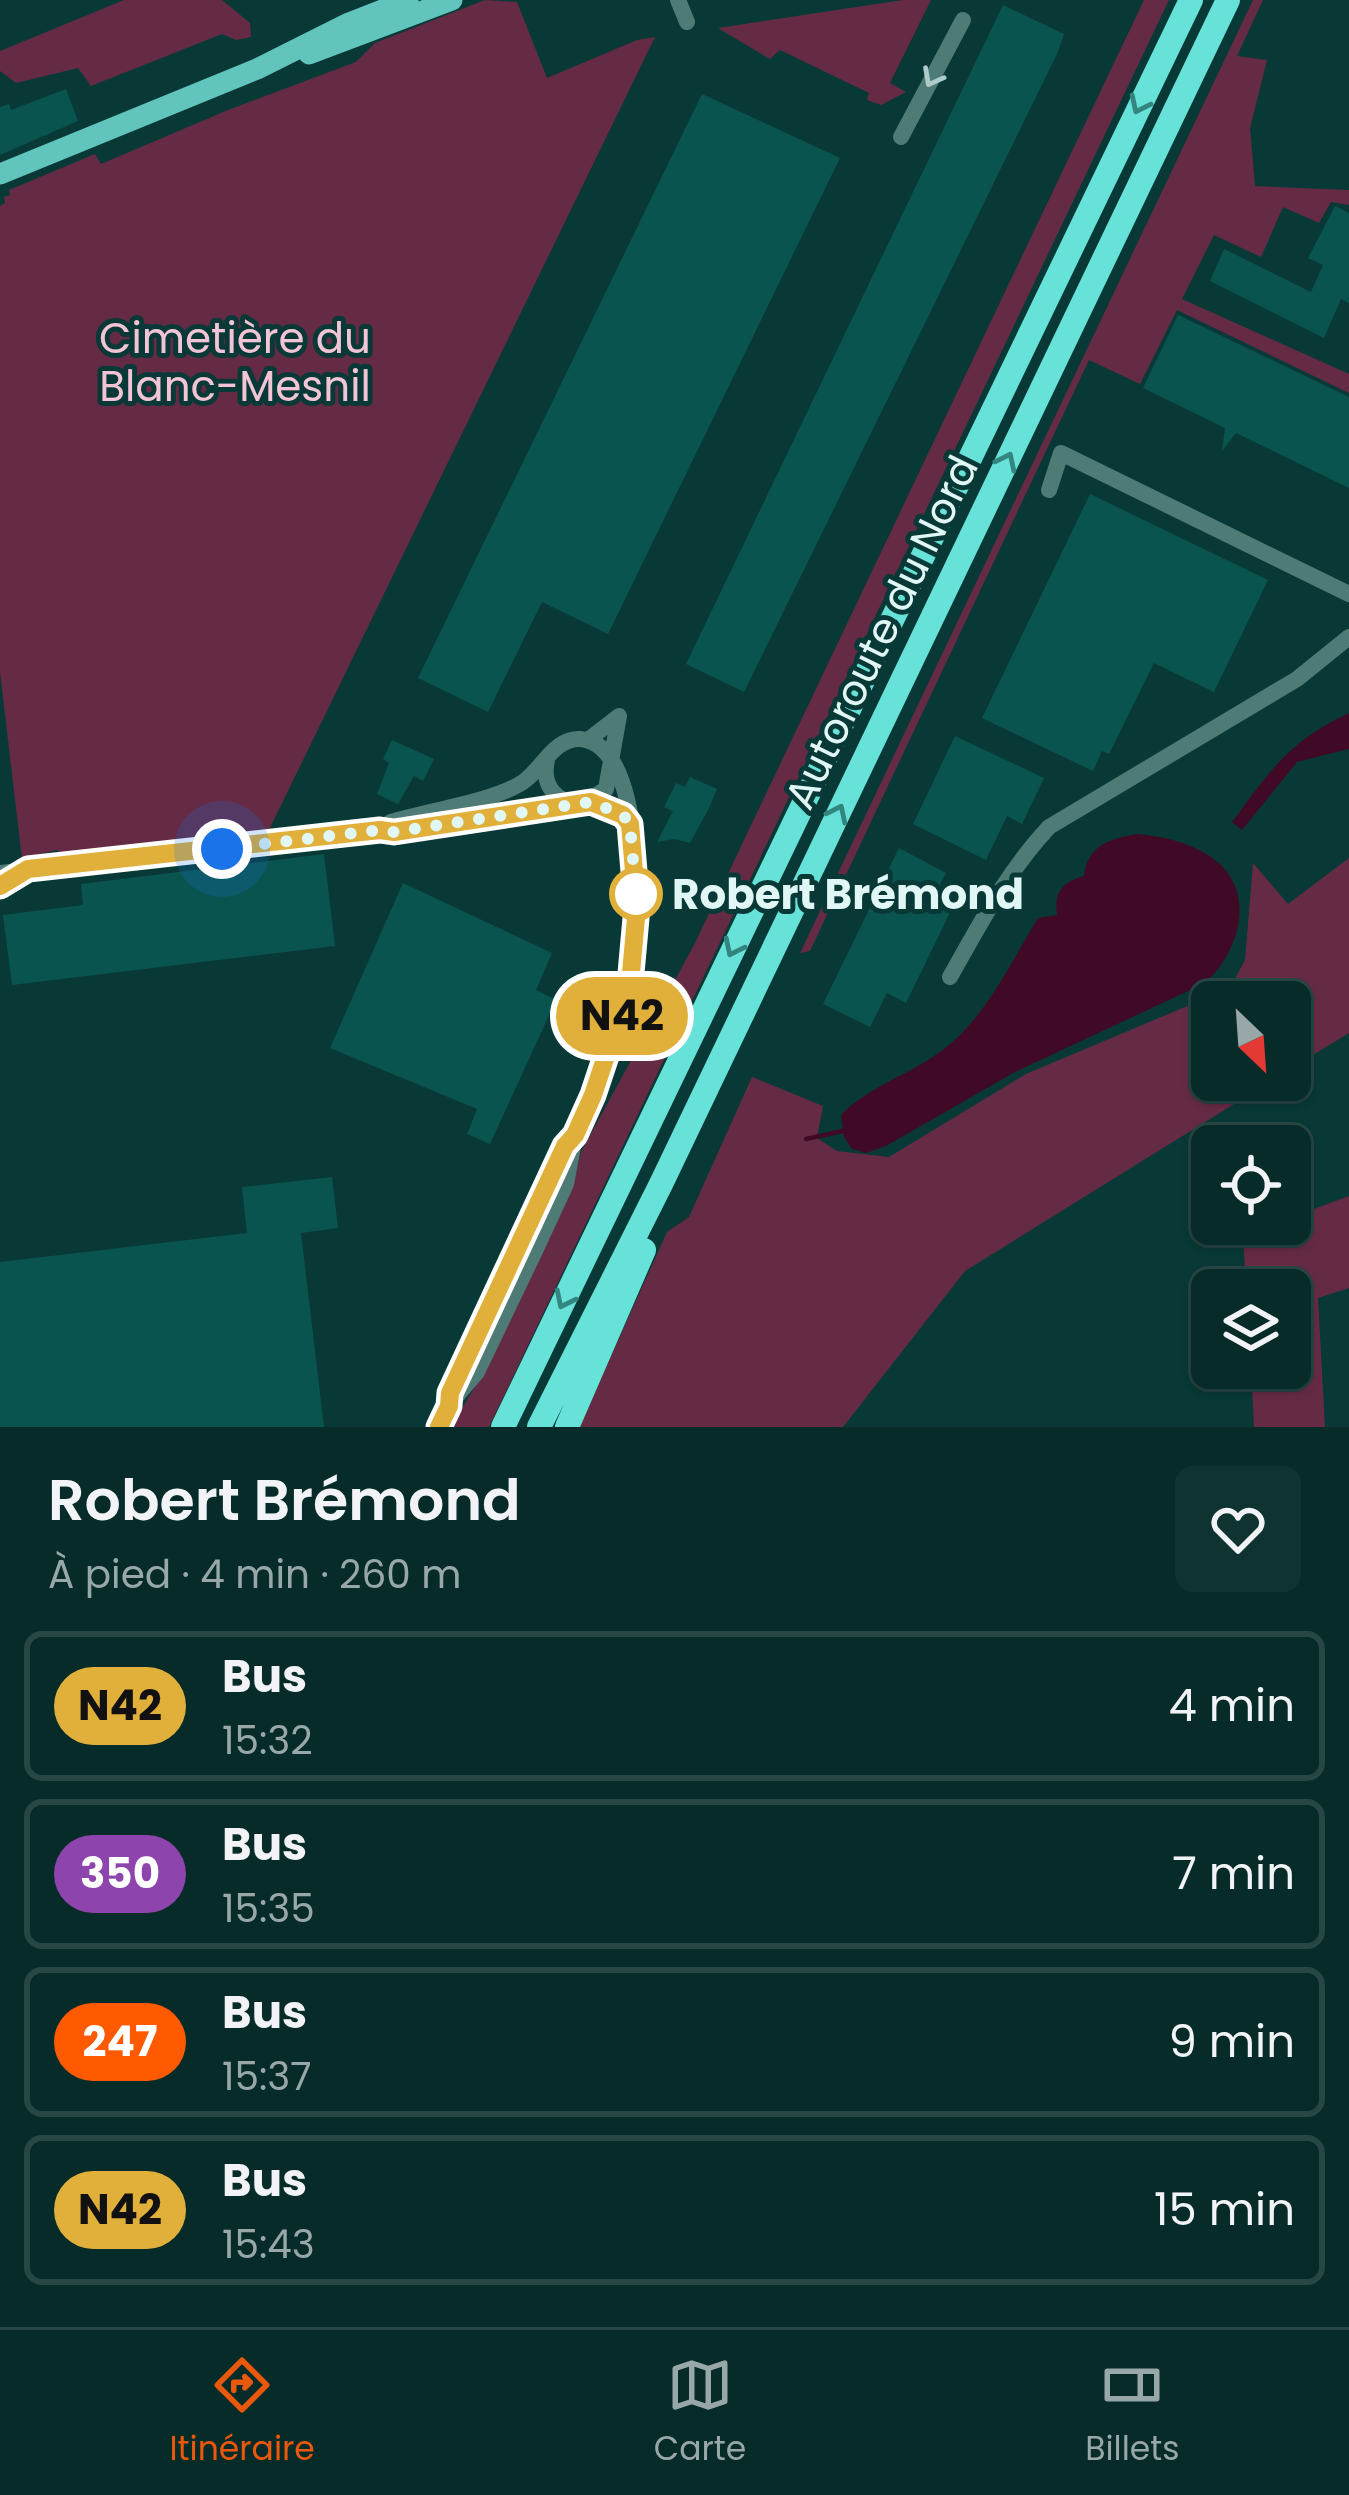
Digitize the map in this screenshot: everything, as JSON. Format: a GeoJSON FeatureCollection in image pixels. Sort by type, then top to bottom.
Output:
{"type":"FeatureCollection","features":[{"type":"Feature","properties":{"kind":"highway","name":"Autoroute du Nord"},"geometry":{"type":"LineString","coordinates":[[502,1427],[1191,0]]}},
{"type":"Feature","properties":{"kind":"highway","name":"Autoroute du Nord"},"geometry":{"type":"LineString","coordinates":[[539,1427],[661,1184],[1228,0]]}},
{"type":"Feature","properties":{"kind":"highway"},"geometry":{"type":"LineString","coordinates":[[567,1427],[654,1222],[661,1184]]}},
{"type":"Feature","properties":{"kind":"main road"},"geometry":{"type":"LineString","coordinates":[[0,174],[257,69],[407,0]]}},
{"type":"Feature","properties":{"kind":"main road"},"geometry":{"type":"LineString","coordinates":[[257,69],[328,48],[452,0]]}},
{"type":"Feature","properties":{"kind":"street"},"geometry":{"type":"LineString","coordinates":[[677,0],[687,22]]}},
{"type":"Feature","properties":{"kind":"street"},"geometry":{"type":"LineString","coordinates":[[901,137],[963,20]]}},
{"type":"Feature","properties":{"kind":"street"},"geometry":{"type":"LineString","coordinates":[[1049,490],[1061,453],[1349,594]]}},
{"type":"Feature","properties":{"kind":"street"},"geometry":{"type":"LineString","coordinates":[[950,977],[996,894],[1049,827],[1297,680],[1349,637]]}},
{"type":"Feature","properties":{"kind":"street"},"geometry":{"type":"LineString","coordinates":[[0,873],[394,832],[583,803],[606,789],[620,716],[588,740],[568,740],[510,788],[391,822],[380,830]]}},
{"type":"Feature","properties":{"kind":"street"},"geometry":{"type":"LineString","coordinates":[[439,1427],[449,1406],[477,1372],[546,1207],[565,1146],[575,1135],[611,1050],[630,984],[637,907],[631,803],[609,760],[588,740]]}},
{"type":"Feature","properties":{"kind":"street"},"geometry":{"type":"LineString","coordinates":[[547,760],[546,780],[556,796],[623,815],[630,824]]}},
{"type":"Feature","properties":{"kind":"street"},"geometry":{"type":"LineString","coordinates":[[0,886],[28,869]]}},
{"type":"Feature","properties":{"kind":"green space"},"geometry":{"type":"Polygon","coordinates":[[[124,0],[222,0],[250,23],[251,37],[236,40],[222,34],[91,86],[78,68],[16,83],[0,71],[0,51],[124,0]]]}},
{"type":"Feature","properties":{"kind":"green space","name":"Cimetière du Blanc-Mesnil"},"geometry":{"type":"Polygon","coordinates":[[[485,0],[517,2],[547,78],[655,37],[269,830],[62,854],[57,850],[22,859],[0,672],[0,206],[4,197],[10,195],[9,190],[95,154],[101,164],[356,62],[375,43],[485,0]]]}},
{"type":"Feature","properties":{"kind":"green space"},"geometry":{"type":"Polygon","coordinates":[[[903,0],[931,0],[890,83],[906,92],[881,105],[867,100],[869,93],[780,50],[770,59],[718,28],[903,0]]]}},
{"type":"Feature","properties":{"kind":"green space"},"geometry":{"type":"Polygon","coordinates":[[[1144,0],[1169,0],[489,1427],[451,1427],[479,1380],[575,1178],[581,1152],[694,945],[1144,0]]]}},
{"type":"Feature","properties":{"kind":"green space"},"geometry":{"type":"Polygon","coordinates":[[[1253,0],[1263,0],[1237,56],[1267,60],[1250,128],[1255,186],[1349,190],[1349,205],[1331,202],[1319,223],[1283,207],[1261,257],[1214,235],[1182,299],[1349,374],[1349,393],[1177,310],[1140,384],[1089,360],[810,951],[800,953],[1253,0]]]}},
{"type":"Feature","properties":{"kind":"green space"},"geometry":{"type":"Polygon","coordinates":[[[1349,858],[1349,1033],[1311,1056],[1311,981],[1234,981],[1245,960],[1253,863],[1288,904],[1349,858]]]}},
{"type":"Feature","properties":{"kind":"green space"},"geometry":{"type":"Polygon","coordinates":[[[1191,1004],[1191,1101],[1239,1101],[1200,1125],[1191,1125],[1191,1131],[965,1271],[843,1427],[579,1427],[667,1232],[689,1217],[752,1077],[823,1106],[817,1138],[837,1151],[889,1157],[1026,1074],[1191,1004]]]}},
{"type":"Feature","properties":{"kind":"green space"},"geometry":{"type":"Polygon","coordinates":[[[1349,1196],[1349,1288],[1318,1298],[1325,1427],[1254,1427],[1252,1389],[1311,1389],[1311,1269],[1245,1269],[1244,1245],[1311,1245],[1311,1210],[1349,1196]]]}},
{"type":"Feature","properties":{"kind":"shaded area"},"geometry":{"type":"Polygon","coordinates":[[[1349,713],[1349,749],[1297,762],[1242,830],[1232,822],[1295,747],[1349,713]]]}},
{"type":"Feature","properties":{"kind":"shaded area"},"geometry":{"type":"Polygon","coordinates":[[[1137,834],[1180,842],[1200,850],[1229,875],[1240,913],[1235,937],[1215,973],[1207,981],[1191,981],[1191,990],[1013,1073],[886,1146],[866,1153],[852,1149],[844,1137],[841,1115],[959,1036],[997,988],[1038,918],[1057,915],[1061,889],[1084,876],[1095,850],[1137,834]]]}},
{"type":"Feature","properties":{"kind":"building"},"geometry":{"type":"Polygon","coordinates":[[[1003,5],[1064,34],[1057,54],[744,692],[686,664],[1003,5]]]}},
{"type":"Feature","properties":{"kind":"building"},"geometry":{"type":"Polygon","coordinates":[[[66,89],[78,121],[0,155],[0,107],[9,104],[11,110],[66,89]]]}},
{"type":"Feature","properties":{"kind":"building"},"geometry":{"type":"Polygon","coordinates":[[[702,94],[840,158],[608,634],[542,602],[488,712],[418,678],[702,94]]]}},
{"type":"Feature","properties":{"kind":"building"},"geometry":{"type":"Polygon","coordinates":[[[1335,206],[1349,213],[1349,303],[1341,299],[1324,338],[1210,281],[1224,249],[1311,292],[1323,265],[1308,258],[1335,206]]]}},
{"type":"Feature","properties":{"kind":"building"},"geometry":{"type":"Polygon","coordinates":[[[1178,315],[1349,397],[1349,488],[1236,433],[1222,451],[1225,428],[1143,388],[1178,315]]]}},
{"type":"Feature","properties":{"kind":"building"},"geometry":{"type":"Polygon","coordinates":[[[1090,494],[1268,580],[1214,692],[1154,663],[1109,754],[1102,751],[1093,771],[982,718],[1090,494]]]}},
{"type":"Feature","properties":{"kind":"building"},"geometry":{"type":"Polygon","coordinates":[[[955,736],[1044,778],[1022,824],[1007,816],[986,860],[913,824],[955,736]]]}},
{"type":"Feature","properties":{"kind":"building"},"geometry":{"type":"Polygon","coordinates":[[[392,740],[434,759],[423,781],[414,776],[398,804],[377,794],[392,740]]]}},
{"type":"Feature","properties":{"kind":"building"},"geometry":{"type":"Polygon","coordinates":[[[690,777],[717,789],[709,808],[690,843],[657,842],[673,811],[664,807],[676,783],[685,787],[690,777]]]}},
{"type":"Feature","properties":{"kind":"building"},"geometry":{"type":"Polygon","coordinates":[[[899,848],[946,873],[940,884],[959,894],[906,1003],[887,993],[870,1027],[823,1004],[899,848]]]}},
{"type":"Feature","properties":{"kind":"building"},"geometry":{"type":"Polygon","coordinates":[[[324,854],[335,946],[12,985],[3,915],[83,905],[81,884],[324,854]]]}},
{"type":"Feature","properties":{"kind":"building"},"geometry":{"type":"Polygon","coordinates":[[[403,883],[552,953],[536,990],[556,1000],[490,1144],[467,1134],[477,1109],[330,1048],[403,883]]]}},
{"type":"Feature","properties":{"kind":"building"},"geometry":{"type":"Polygon","coordinates":[[[332,1177],[338,1228],[301,1233],[324,1427],[0,1427],[0,1262],[247,1233],[242,1187],[332,1177]]]}},
{"type":"Feature","properties":{"kind":"waterway"},"geometry":{"type":"LineString","coordinates":[[806,1139],[847,1130]]}},
{"type":"Feature","properties":{"kind":"bus line","name":"N42"},"geometry":{"type":"LineString","coordinates":[[0,886],[28,869],[394,832],[591,802],[623,815],[630,824],[637,919],[625,1009],[593,1095],[450,1393],[439,1427]]}},
{"type":"Feature","properties":{"kind":"place","name":"Robert Brémond"},"geometry":{"type":"Point","coordinates":[636,894]}},
{"type":"Feature","properties":{"kind":"route"},"geometry":{"type":"LineString","coordinates":[[222,849],[394,832],[591,802],[623,815],[630,824],[637,907],[636,894]]}}]}
